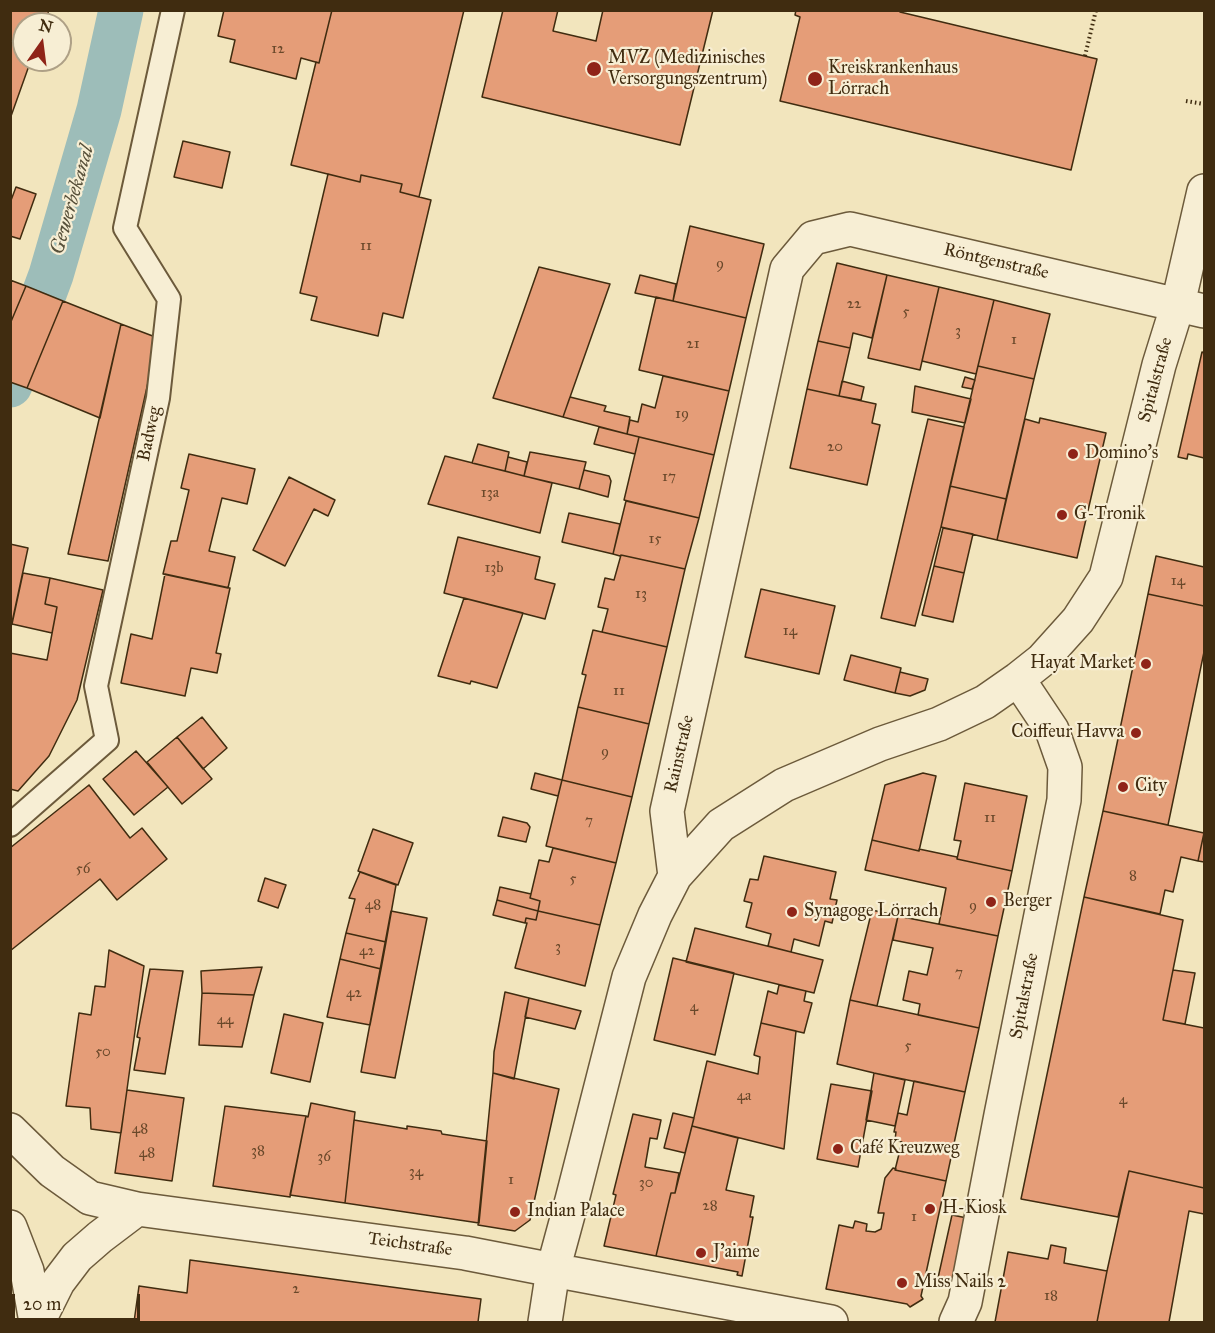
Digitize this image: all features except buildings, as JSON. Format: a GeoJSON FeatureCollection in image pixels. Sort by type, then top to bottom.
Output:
{"type":"FeatureCollection","features":[{"type":"Feature","properties":{"kind":"street","name":"Spitalstraße"},"geometry":{"type":"LineString","coordinates":[[675,876],[721,825],[784,785],[880,744],[939,724],[985,702],[1042,660],[1078,620],[1106,577],[1159,365],[1191,307],[1204,191]]}},
{"type":"Feature","properties":{"kind":"street","name":"Röntgenstraße"},"geometry":{"type":"LineString","coordinates":[[813,238],[850,230],[1191,307]]}},
{"type":"Feature","properties":{"kind":"street","name":"Rainstraße"},"geometry":{"type":"LineString","coordinates":[[675,876],[667,811],[787,269],[813,238]]}},
{"type":"Feature","properties":{"kind":"street","name":"Spitalstraße"},"geometry":{"type":"LineString","coordinates":[[956,1323],[965,1302],[1064,800],[1065,767],[1052,730],[1018,679]]}},
{"type":"Feature","properties":{"kind":"street"},"geometry":{"type":"LineString","coordinates":[[545,1323],[553,1270],[629,977],[655,915],[675,876]]}},
{"type":"Feature","properties":{"kind":"street","name":"Teichstraße"},"geometry":{"type":"LineString","coordinates":[[10,1130],[52,1171],[90,1198],[137,1209],[465,1253],[831,1323]]}},
{"type":"Feature","properties":{"kind":"street"},"geometry":{"type":"LineString","coordinates":[[37,1323],[58,1282],[77,1257],[99,1237],[137,1209]]}},
{"type":"Feature","properties":{"kind":"street"},"geometry":{"type":"LineString","coordinates":[[10,1227],[27,1271],[37,1323]]}},
{"type":"Feature","properties":{"kind":"lane","name":"Badweg"},"geometry":{"type":"LineString","coordinates":[[10,825],[107,740],[96,686],[158,398],[169,299],[125,228],[173,10]]}},
{"type":"Feature","properties":{"kind":"path"},"geometry":{"type":"LineString","coordinates":[[1085,56],[1096,10]]}},
{"type":"Feature","properties":{"kind":"path"},"geometry":{"type":"LineString","coordinates":[[1186,100],[1204,104]]}},
{"type":"Feature","properties":{"kind":"waterway","name":"Gewerbekanal"},"geometry":{"type":"LineString","coordinates":[[10,385],[51,275],[99,110],[121,10]]}},
{"type":"Feature","properties":{"kind":"place","name":"MVZ (Medizinisches Versorgungszentrum)"},"geometry":{"type":"Point","coordinates":[594,69]}},
{"type":"Feature","properties":{"kind":"place","name":"Kreiskrankenhaus Lörrach"},"geometry":{"type":"Point","coordinates":[815,79]}},
{"type":"Feature","properties":{"kind":"place","name":"Domino's"},"geometry":{"type":"Point","coordinates":[1073,454]}},
{"type":"Feature","properties":{"kind":"place","name":"G-Tronik"},"geometry":{"type":"Point","coordinates":[1062,515]}},
{"type":"Feature","properties":{"kind":"place","name":"Hayat Market"},"geometry":{"type":"Point","coordinates":[1146,664]}},
{"type":"Feature","properties":{"kind":"place","name":"Coiffeur Havva"},"geometry":{"type":"Point","coordinates":[1136,733]}},
{"type":"Feature","properties":{"kind":"place","name":"City"},"geometry":{"type":"Point","coordinates":[1123,787]}},
{"type":"Feature","properties":{"kind":"place","name":"Berger"},"geometry":{"type":"Point","coordinates":[991,902]}},
{"type":"Feature","properties":{"kind":"place","name":"Synagoge Lörrach"},"geometry":{"type":"Point","coordinates":[792,912]}},
{"type":"Feature","properties":{"kind":"place","name":"Café Kreuzweg"},"geometry":{"type":"Point","coordinates":[838,1149]}},
{"type":"Feature","properties":{"kind":"place","name":"H-Kiosk"},"geometry":{"type":"Point","coordinates":[930,1209]}},
{"type":"Feature","properties":{"kind":"place","name":"Indian Palace"},"geometry":{"type":"Point","coordinates":[515,1212]}},
{"type":"Feature","properties":{"kind":"place","name":"J'aime"},"geometry":{"type":"Point","coordinates":[701,1253]}},
{"type":"Feature","properties":{"kind":"place","name":"Miss Nails 2"},"geometry":{"type":"Point","coordinates":[902,1283]}}]}
